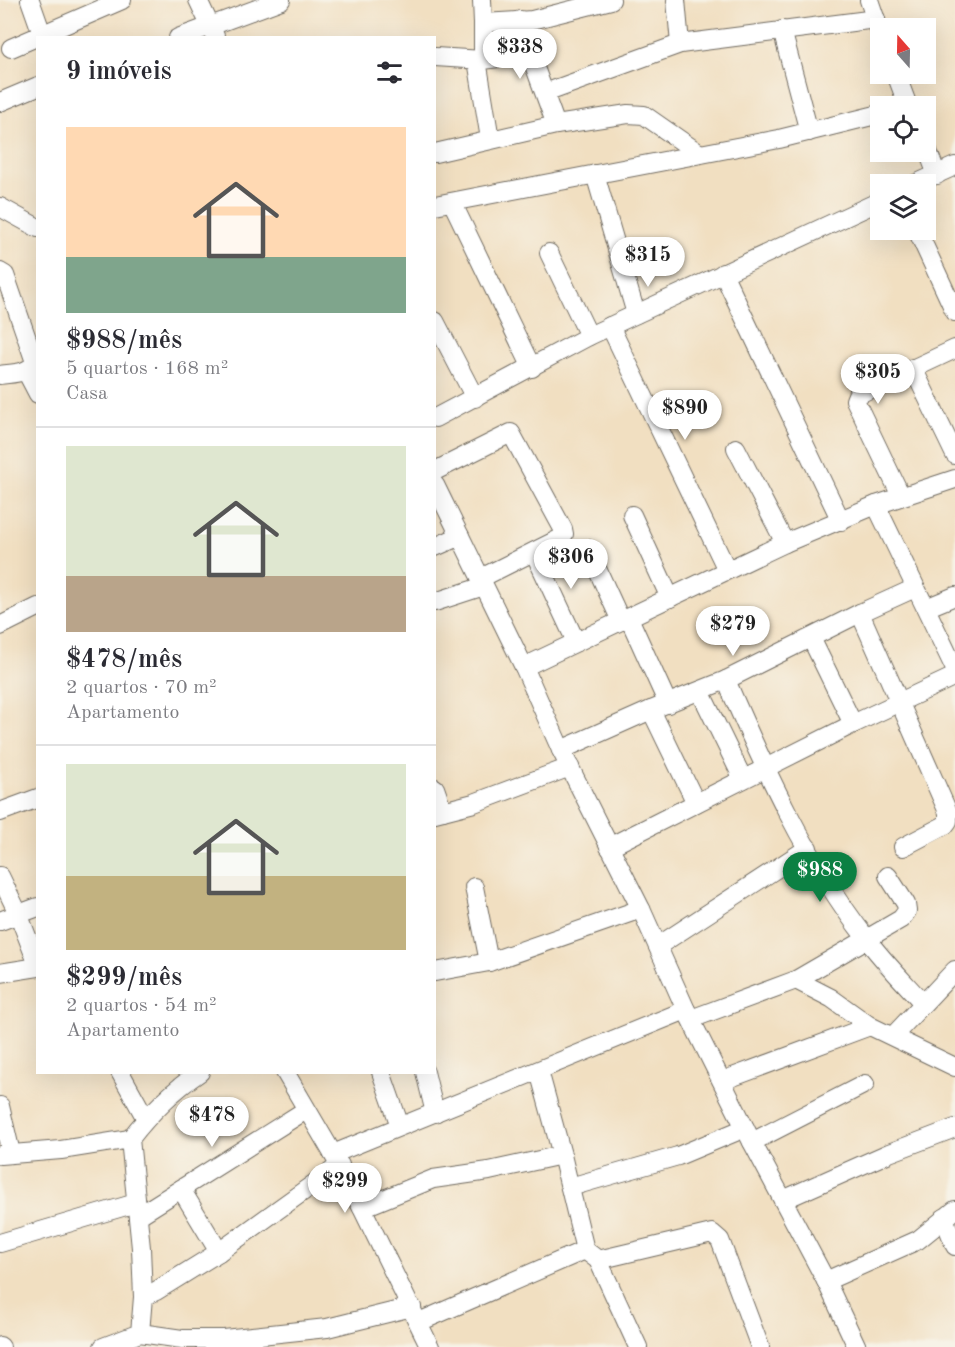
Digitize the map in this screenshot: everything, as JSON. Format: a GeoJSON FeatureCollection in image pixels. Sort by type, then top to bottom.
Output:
{"type":"FeatureCollection","features":[{"type":"Feature","properties":{"kind":"street"},"geometry":{"type":"LineString","coordinates":[[30,0],[42,34]]}},
{"type":"Feature","properties":{"kind":"street"},"geometry":{"type":"LineString","coordinates":[[38,36],[122,0]]}},
{"type":"Feature","properties":{"kind":"street"},"geometry":{"type":"LineString","coordinates":[[198,0],[213,32]]}},
{"type":"Feature","properties":{"kind":"street"},"geometry":{"type":"LineString","coordinates":[[190,36],[213,32],[281,0]]}},
{"type":"Feature","properties":{"kind":"street"},"geometry":{"type":"LineString","coordinates":[[482,0],[480,60],[490,139]]}},
{"type":"Feature","properties":{"kind":"street"},"geometry":{"type":"LineString","coordinates":[[483,23],[560,14],[612,0]]}},
{"type":"Feature","properties":{"kind":"street"},"geometry":{"type":"LineString","coordinates":[[675,0],[680,44]]}},
{"type":"Feature","properties":{"kind":"street"},"geometry":{"type":"LineString","coordinates":[[869,0],[875,18]]}},
{"type":"Feature","properties":{"kind":"street"},"geometry":{"type":"LineString","coordinates":[[520,20],[556,125]]}},
{"type":"Feature","properties":{"kind":"street"},"geometry":{"type":"LineString","coordinates":[[545,93],[586,76],[680,44],[782,30],[870,26]]}},
{"type":"Feature","properties":{"kind":"street"},"geometry":{"type":"LineString","coordinates":[[782,30],[809,132]]}},
{"type":"Feature","properties":{"kind":"street"},"geometry":{"type":"LineString","coordinates":[[11,48],[36,37]]}},
{"type":"Feature","properties":{"kind":"street"},"geometry":{"type":"LineString","coordinates":[[436,57],[480,60],[530,54]]}},
{"type":"Feature","properties":{"kind":"street"},"geometry":{"type":"LineString","coordinates":[[0,102],[36,87]]}},
{"type":"Feature","properties":{"kind":"street"},"geometry":{"type":"LineString","coordinates":[[436,153],[556,125],[638,114],[700,154]]}},
{"type":"Feature","properties":{"kind":"street"},"geometry":{"type":"LineString","coordinates":[[532,368],[443,204],[809,132],[870,117]]}},
{"type":"Feature","properties":{"kind":"street"},"geometry":{"type":"LineString","coordinates":[[932,162],[937,175],[955,166]]}},
{"type":"Feature","properties":{"kind":"street"},"geometry":{"type":"LineString","coordinates":[[596,174],[636,314]]}},
{"type":"Feature","properties":{"kind":"street"},"geometry":{"type":"LineString","coordinates":[[436,418],[589,336],[870,206]]}},
{"type":"Feature","properties":{"kind":"street"},"geometry":{"type":"LineString","coordinates":[[0,207],[36,227]]}},
{"type":"Feature","properties":{"kind":"street"},"geometry":{"type":"LineString","coordinates":[[922,240],[955,312]]}},
{"type":"Feature","properties":{"kind":"street"},"geometry":{"type":"LineString","coordinates":[[549,253],[589,336]]}},
{"type":"Feature","properties":{"kind":"street"},"geometry":{"type":"LineString","coordinates":[[0,272],[5,275],[35,362],[33,367],[26,370],[0,375]]}},
{"type":"Feature","properties":{"kind":"street"},"geometry":{"type":"LineString","coordinates":[[723,273],[841,521]]}},
{"type":"Feature","properties":{"kind":"street"},"geometry":{"type":"LineString","coordinates":[[436,323],[475,398]]}},
{"type":"Feature","properties":{"kind":"street"},"geometry":{"type":"LineString","coordinates":[[610,326],[727,570]]}},
{"type":"Feature","properties":{"kind":"street"},"geometry":{"type":"LineString","coordinates":[[901,496],[855,400],[857,395],[955,349]]}},
{"type":"Feature","properties":{"kind":"street"},"geometry":{"type":"LineString","coordinates":[[913,368],[955,455]]}},
{"type":"Feature","properties":{"kind":"street"},"geometry":{"type":"LineString","coordinates":[[26,370],[36,390]]}},
{"type":"Feature","properties":{"kind":"street"},"geometry":{"type":"LineString","coordinates":[[436,470],[509,434],[513,435],[564,534],[561,538],[483,582],[436,602]]}},
{"type":"Feature","properties":{"kind":"street"},"geometry":{"type":"LineString","coordinates":[[736,448],[784,543]]}},
{"type":"Feature","properties":{"kind":"street"},"geometry":{"type":"LineString","coordinates":[[524,667],[784,543],[876,505],[955,479]]}},
{"type":"Feature","properties":{"kind":"street"},"geometry":{"type":"LineString","coordinates":[[436,487],[748,1135],[825,1281],[852,1346]]}},
{"type":"Feature","properties":{"kind":"street"},"geometry":{"type":"LineString","coordinates":[[876,505],[955,669]]}},
{"type":"Feature","properties":{"kind":"street"},"geometry":{"type":"LineString","coordinates":[[632,515],[670,598]]}},
{"type":"Feature","properties":{"kind":"street"},"geometry":{"type":"LineString","coordinates":[[436,547],[460,536]]}},
{"type":"Feature","properties":{"kind":"street"},"geometry":{"type":"LineString","coordinates":[[588,549],[625,619],[696,803]]}},
{"type":"Feature","properties":{"kind":"street"},"geometry":{"type":"LineString","coordinates":[[534,552],[576,642]]}},
{"type":"Feature","properties":{"kind":"street"},"geometry":{"type":"LineString","coordinates":[[561,750],[726,680],[915,588]]}},
{"type":"Feature","properties":{"kind":"street"},"geometry":{"type":"LineString","coordinates":[[926,608],[955,596]]}},
{"type":"Feature","properties":{"kind":"street"},"geometry":{"type":"LineString","coordinates":[[0,626],[36,611]]}},
{"type":"Feature","properties":{"kind":"street"},"geometry":{"type":"LineString","coordinates":[[860,613],[948,812],[945,825],[903,848]]}},
{"type":"Feature","properties":{"kind":"street"},"geometry":{"type":"LineString","coordinates":[[811,638],[853,724]]}},
{"type":"Feature","properties":{"kind":"street"},"geometry":{"type":"LineString","coordinates":[[609,847],[853,724],[955,676]]}},
{"type":"Feature","properties":{"kind":"street"},"geometry":{"type":"LineString","coordinates":[[726,680],[764,769],[808,848],[849,915],[923,1004]]}},
{"type":"Feature","properties":{"kind":"street"},"geometry":{"type":"LineString","coordinates":[[700,691],[743,779]]}},
{"type":"Feature","properties":{"kind":"street"},"geometry":{"type":"LineString","coordinates":[[436,794],[439,812],[474,803],[570,767]]}},
{"type":"Feature","properties":{"kind":"street"},"geometry":{"type":"LineString","coordinates":[[0,812],[36,799]]}},
{"type":"Feature","properties":{"kind":"street"},"geometry":{"type":"LineString","coordinates":[[658,946],[808,848]]}},
{"type":"Feature","properties":{"kind":"street"},"geometry":{"type":"LineString","coordinates":[[0,876],[36,961]]}},
{"type":"Feature","properties":{"kind":"street"},"geometry":{"type":"LineString","coordinates":[[143,1297],[219,1252],[336,1160],[400,1126],[539,1071],[602,1043],[796,980],[901,919],[907,911],[906,903],[888,876]]}},
{"type":"Feature","properties":{"kind":"street"},"geometry":{"type":"LineString","coordinates":[[474,887],[489,962]]}},
{"type":"Feature","properties":{"kind":"street"},"geometry":{"type":"LineString","coordinates":[[0,921],[36,909]]}},
{"type":"Feature","properties":{"kind":"street"},"geometry":{"type":"LineString","coordinates":[[436,972],[489,962],[641,909]]}},
{"type":"Feature","properties":{"kind":"street"},"geometry":{"type":"LineString","coordinates":[[0,973],[36,966]]}},
{"type":"Feature","properties":{"kind":"street"},"geometry":{"type":"LineString","coordinates":[[893,1036],[955,970]]}},
{"type":"Feature","properties":{"kind":"street"},"geometry":{"type":"LineString","coordinates":[[796,980],[831,998],[870,1026],[955,1067]]}},
{"type":"Feature","properties":{"kind":"street"},"geometry":{"type":"LineString","coordinates":[[722,1081],[870,1026]]}},
{"type":"Feature","properties":{"kind":"street"},"geometry":{"type":"LineString","coordinates":[[539,1071],[591,1255],[638,1347]]}},
{"type":"Feature","properties":{"kind":"street"},"geometry":{"type":"LineString","coordinates":[[121,1074],[146,1119]]}},
{"type":"Feature","properties":{"kind":"street"},"geometry":{"type":"LineString","coordinates":[[0,1106],[6,1154],[61,1150],[129,1139],[169,1096],[197,1074]]}},
{"type":"Feature","properties":{"kind":"street"},"geometry":{"type":"LineString","coordinates":[[286,1074],[362,1208],[430,1347]]}},
{"type":"Feature","properties":{"kind":"street"},"geometry":{"type":"LineString","coordinates":[[382,1074],[400,1126]]}},
{"type":"Feature","properties":{"kind":"street"},"geometry":{"type":"LineString","coordinates":[[425,1074],[435,1113]]}},
{"type":"Feature","properties":{"kind":"street"},"geometry":{"type":"LineString","coordinates":[[570,1187],[748,1135],[866,1084]]}},
{"type":"Feature","properties":{"kind":"street"},"geometry":{"type":"LineString","coordinates":[[0,1243],[137,1209],[181,1189],[306,1110]]}},
{"type":"Feature","properties":{"kind":"street"},"geometry":{"type":"LineString","coordinates":[[783,1200],[889,1153],[955,1128]]}},
{"type":"Feature","properties":{"kind":"street"},"geometry":{"type":"LineString","coordinates":[[129,1139],[141,1248],[143,1297],[140,1333]]}},
{"type":"Feature","properties":{"kind":"street"},"geometry":{"type":"LineString","coordinates":[[362,1208],[403,1189],[433,1179],[489,1171],[562,1155]]}},
{"type":"Feature","properties":{"kind":"street"},"geometry":{"type":"LineString","coordinates":[[181,1189],[219,1252]]}},
{"type":"Feature","properties":{"kind":"street"},"geometry":{"type":"LineString","coordinates":[[825,1281],[918,1240],[950,1214]]}},
{"type":"Feature","properties":{"kind":"street"},"geometry":{"type":"LineString","coordinates":[[950,1214],[955,1246]]}},
{"type":"Feature","properties":{"kind":"street"},"geometry":{"type":"LineString","coordinates":[[103,1347],[140,1333],[182,1339],[224,1339],[327,1328],[415,1315],[591,1255],[712,1233],[720,1240],[760,1347]]}}]}
